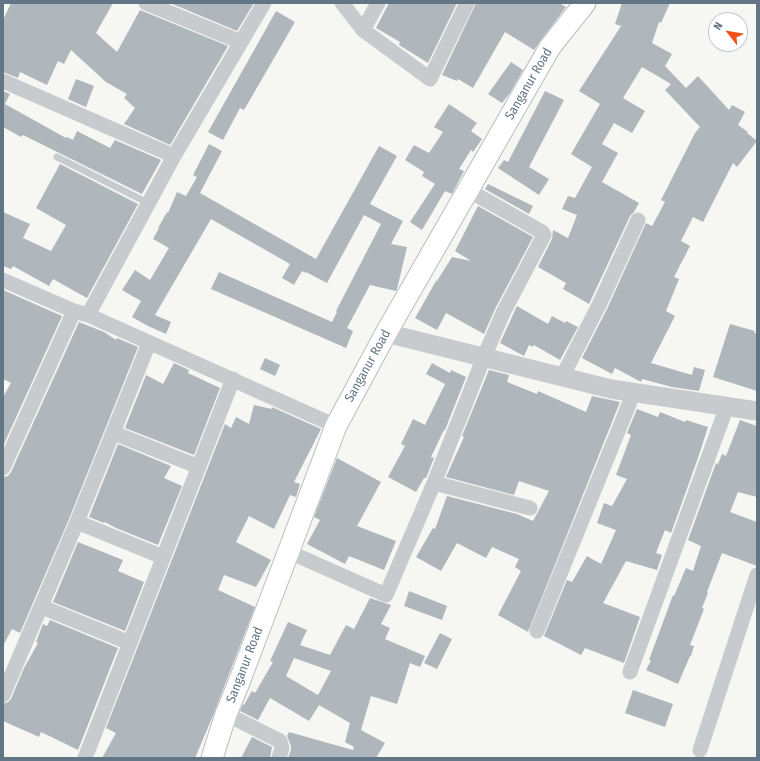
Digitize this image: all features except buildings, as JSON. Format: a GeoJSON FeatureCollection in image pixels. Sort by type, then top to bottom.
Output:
{"type":"FeatureCollection","features":[{"type":"Feature","properties":{"kind":"main road","name":"Sanganur Road"},"geometry":{"type":"LineString","coordinates":[[212,758],[226,714],[336,426],[386,333],[550,47],[585,3]]}},
{"type":"Feature","properties":{"kind":"street"},"geometry":{"type":"LineString","coordinates":[[146,3],[241,42]]}},
{"type":"Feature","properties":{"kind":"street"},"geometry":{"type":"LineString","coordinates":[[3,468],[81,313],[148,203],[264,3]]}},
{"type":"Feature","properties":{"kind":"street"},"geometry":{"type":"LineString","coordinates":[[342,3],[363,30],[430,79],[467,3]]}},
{"type":"Feature","properties":{"kind":"street"},"geometry":{"type":"LineString","coordinates":[[363,30],[378,3]]}},
{"type":"Feature","properties":{"kind":"street"},"geometry":{"type":"LineString","coordinates":[[3,82],[174,156]]}},
{"type":"Feature","properties":{"kind":"street"},"geometry":{"type":"LineString","coordinates":[[287,552],[386,595],[434,483],[503,313],[544,236],[542,232],[468,190]]}},
{"type":"Feature","properties":{"kind":"street"},"geometry":{"type":"LineString","coordinates":[[562,376],[599,305],[638,220]]}},
{"type":"Feature","properties":{"kind":"street"},"geometry":{"type":"LineString","coordinates":[[3,280],[233,379],[336,426]]}},
{"type":"Feature","properties":{"kind":"street"},"geometry":{"type":"LineString","coordinates":[[386,333],[611,389],[757,411]]}},
{"type":"Feature","properties":{"kind":"street"},"geometry":{"type":"LineString","coordinates":[[3,695],[42,607],[114,433],[149,343]]}},
{"type":"Feature","properties":{"kind":"street"},"geometry":{"type":"LineString","coordinates":[[85,758],[233,379]]}},
{"type":"Feature","properties":{"kind":"street"},"geometry":{"type":"LineString","coordinates":[[537,631],[634,392]]}},
{"type":"Feature","properties":{"kind":"street"},"geometry":{"type":"LineString","coordinates":[[630,672],[727,406]]}},
{"type":"Feature","properties":{"kind":"street"},"geometry":{"type":"LineString","coordinates":[[114,433],[199,467]]}},
{"type":"Feature","properties":{"kind":"street"},"geometry":{"type":"LineString","coordinates":[[434,483],[530,508]]}},
{"type":"Feature","properties":{"kind":"street"},"geometry":{"type":"LineString","coordinates":[[77,522],[163,557]]}},
{"type":"Feature","properties":{"kind":"street"},"geometry":{"type":"LineString","coordinates":[[700,750],[757,575]]}},
{"type":"Feature","properties":{"kind":"street"},"geometry":{"type":"LineString","coordinates":[[42,607],[130,643]]}},
{"type":"Feature","properties":{"kind":"street"},"geometry":{"type":"LineString","coordinates":[[226,714],[280,741],[282,748],[279,758]]}},
{"type":"Feature","properties":{"kind":"lane"},"geometry":{"type":"LineString","coordinates":[[57,157],[148,203]]}}]}
